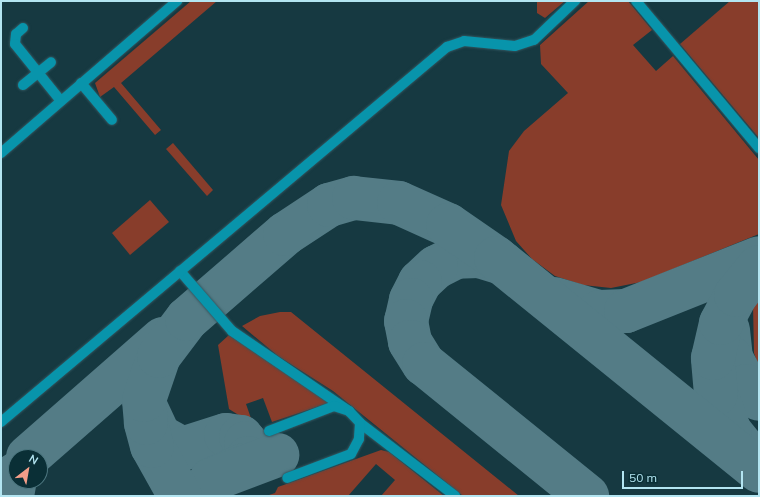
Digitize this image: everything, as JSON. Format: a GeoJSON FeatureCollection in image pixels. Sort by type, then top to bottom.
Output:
{"type":"FeatureCollection","features":[{"type":"Feature","properties":{"kind":"lane"},"geometry":{"type":"LineString","coordinates":[[1,152],[177,1]]}},
{"type":"Feature","properties":{"kind":"lane"},"geometry":{"type":"LineString","coordinates":[[1,422],[447,47],[464,41],[515,46],[534,40],[575,1]]}},
{"type":"Feature","properties":{"kind":"lane"},"geometry":{"type":"LineString","coordinates":[[636,1],[759,148]]}},
{"type":"Feature","properties":{"kind":"lane"},"geometry":{"type":"LineString","coordinates":[[23,28],[16,34],[15,44],[61,101]]}},
{"type":"Feature","properties":{"kind":"lane"},"geometry":{"type":"LineString","coordinates":[[23,85],[51,62]]}},
{"type":"Feature","properties":{"kind":"lane"},"geometry":{"type":"LineString","coordinates":[[82,84],[112,120]]}},
{"type":"Feature","properties":{"kind":"lane"},"geometry":{"type":"LineString","coordinates":[[180,271],[232,331],[348,411],[360,423],[455,496]]}},
{"type":"Feature","properties":{"kind":"lane"},"geometry":{"type":"LineString","coordinates":[[269,431],[334,406],[348,411]]}},
{"type":"Feature","properties":{"kind":"lane"},"geometry":{"type":"LineString","coordinates":[[287,478],[351,454],[359,439],[360,423]]}},
{"type":"Feature","properties":{"kind":"shaded area"},"geometry":{"type":"Polygon","coordinates":[[[191,1],[217,1],[121,83],[161,130],[155,135],[114,87],[100,97],[95,83],[191,1]]]}},
{"type":"Feature","properties":{"kind":"shaded area"},"geometry":{"type":"Polygon","coordinates":[[[537,1],[565,1],[545,18],[537,13],[537,1]]]}},
{"type":"Feature","properties":{"kind":"shaded area"},"geometry":{"type":"Polygon","coordinates":[[[589,1],[628,1],[652,30],[633,45],[656,71],[673,56],[759,160],[759,234],[641,282],[611,288],[583,285],[555,276],[532,259],[516,241],[501,205],[509,151],[524,131],[568,93],[541,64],[540,45],[589,1]]]}},
{"type":"Feature","properties":{"kind":"shaded area"},"geometry":{"type":"Polygon","coordinates":[[[730,1],[759,1],[759,138],[680,44],[730,1]]]}},
{"type":"Feature","properties":{"kind":"shaded area"},"geometry":{"type":"Polygon","coordinates":[[[173,143],[213,190],[207,196],[166,149],[173,143]]]}},
{"type":"Feature","properties":{"kind":"shaded area"},"geometry":{"type":"Polygon","coordinates":[[[150,200],[169,222],[130,255],[112,233],[150,200]]]}},
{"type":"Feature","properties":{"kind":"shaded area"},"geometry":{"type":"Polygon","coordinates":[[[759,296],[759,368],[754,353],[753,305],[759,296]]]}},
{"type":"Feature","properties":{"kind":"shaded area"},"geometry":{"type":"Polygon","coordinates":[[[280,312],[291,312],[519,496],[463,496],[333,391],[278,356],[242,326],[260,316],[280,312]]]}},
{"type":"Feature","properties":{"kind":"shaded area"},"geometry":{"type":"Polygon","coordinates":[[[229,335],[329,403],[272,422],[263,398],[246,404],[253,424],[229,409],[218,345],[229,335]]]}},
{"type":"Feature","properties":{"kind":"shaded area"},"geometry":{"type":"Polygon","coordinates":[[[381,450],[389,452],[444,496],[381,496],[395,480],[376,464],[348,496],[266,496],[275,493],[278,487],[381,450]]]}},
{"type":"Feature","properties":{"kind":"taxiway"},"geometry":{"type":"LineString","coordinates":[[180,496],[152,446],[146,423],[144,400],[159,356],[187,319],[285,234],[329,205],[354,198],[399,203],[448,225],[496,258],[759,471]]}},
{"type":"Feature","properties":{"kind":"taxiway"},"geometry":{"type":"LineString","coordinates":[[502,263],[479,256],[456,257],[436,267],[420,282],[411,300],[406,321],[410,342],[424,364],[587,496]]}},
{"type":"Feature","properties":{"kind":"taxiway"},"geometry":{"type":"LineString","coordinates":[[554,299],[599,312],[626,311],[759,258]]}},
{"type":"Feature","properties":{"kind":"taxiway"},"geometry":{"type":"LineString","coordinates":[[744,449],[730,432],[716,394],[713,358],[721,323],[736,295],[759,267]]}},
{"type":"Feature","properties":{"kind":"taxiway"},"geometry":{"type":"LineString","coordinates":[[728,330],[731,358],[746,386],[759,399]]}},
{"type":"Feature","properties":{"kind":"taxiway"},"geometry":{"type":"LineString","coordinates":[[37,449],[163,339]]}},
{"type":"Feature","properties":{"kind":"taxiway"},"geometry":{"type":"LineString","coordinates":[[147,410],[159,436],[182,449],[226,435],[241,437],[246,443],[248,458],[244,465],[211,480],[277,455]]}},
{"type":"Feature","properties":{"kind":"taxiway"},"geometry":{"type":"LineString","coordinates":[[12,496],[13,489]]}}]}
